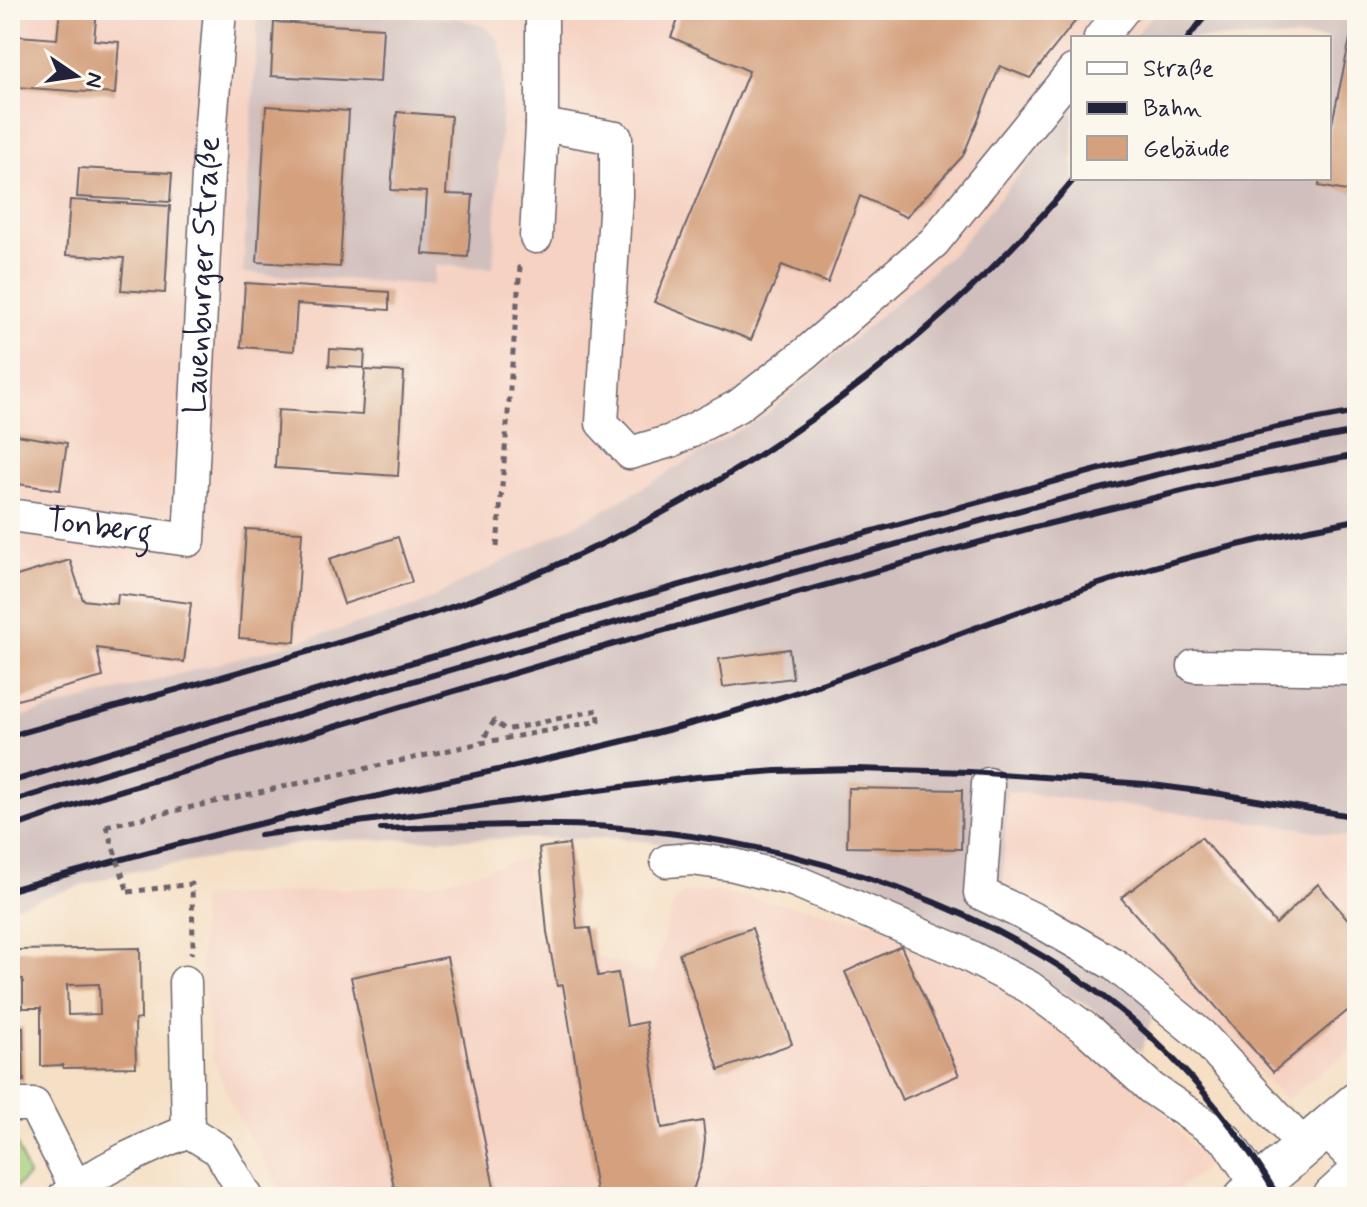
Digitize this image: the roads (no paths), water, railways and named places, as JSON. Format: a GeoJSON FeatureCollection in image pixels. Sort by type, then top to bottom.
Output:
{"type":"FeatureCollection","features":[{"type":"Feature","properties":{"kind":"main road"},"geometry":{"type":"LineString","coordinates":[[1251,1191],[1357,1102]]}},
{"type":"Feature","properties":{"kind":"main road"},"geometry":{"type":"LineString","coordinates":[[1333,1197],[1357,1175]]}},
{"type":"Feature","properties":{"kind":"street","name":"Lauenburger Straße"},"geometry":{"type":"LineString","coordinates":[[189,540],[210,136],[220,10]]}},
{"type":"Feature","properties":{"kind":"street"},"geometry":{"type":"LineString","coordinates":[[536,237],[542,125],[542,10]]}},
{"type":"Feature","properties":{"kind":"street"},"geometry":{"type":"LineString","coordinates":[[1102,36],[1123,10]]}},
{"type":"Feature","properties":{"kind":"street"},"geometry":{"type":"LineString","coordinates":[[542,125],[616,138],[615,209],[602,423],[630,453],[671,441],[738,406],[806,353],[934,242],[1071,73]]}},
{"type":"Feature","properties":{"kind":"street","name":"Tonberg"},"geometry":{"type":"LineString","coordinates":[[10,515],[189,540]]}},
{"type":"Feature","properties":{"kind":"street"},"geometry":{"type":"LineString","coordinates":[[1194,666],[1357,669]]}},
{"type":"Feature","properties":{"kind":"street"},"geometry":{"type":"LineString","coordinates":[[988,784],[980,893],[1046,925],[1115,965],[1201,1035],[1314,1138],[1357,1162]]}},
{"type":"Feature","properties":{"kind":"street"},"geometry":{"type":"LineString","coordinates":[[667,861],[692,859],[734,865],[793,880],[959,951],[1029,987],[1090,1032],[1151,1088],[1226,1139],[1251,1191]]}},
{"type":"Feature","properties":{"kind":"street"},"geometry":{"type":"LineString","coordinates":[[185,982],[188,1131]]}},
{"type":"Feature","properties":{"kind":"street"},"geometry":{"type":"LineString","coordinates":[[10,1105],[34,1105],[70,1192],[142,1150],[188,1131]]}},
{"type":"Feature","properties":{"kind":"street"},"geometry":{"type":"LineString","coordinates":[[188,1131],[219,1150],[247,1197]]}},
{"type":"Feature","properties":{"kind":"railway"},"geometry":{"type":"LineString","coordinates":[[1190,36],[1210,10]]}},
{"type":"Feature","properties":{"kind":"railway"},"geometry":{"type":"LineString","coordinates":[[10,736],[264,665],[454,606],[586,552],[665,511],[815,417],[885,363],[1016,244],[1073,180]]}},
{"type":"Feature","properties":{"kind":"railway"},"geometry":{"type":"LineString","coordinates":[[10,782],[438,655],[866,533],[1172,451],[1357,412]]}},
{"type":"Feature","properties":{"kind":"railway"},"geometry":{"type":"LineString","coordinates":[[10,802],[531,647],[973,523],[1164,473],[1357,432]]}},
{"type":"Feature","properties":{"kind":"railway"},"geometry":{"type":"LineString","coordinates":[[10,828],[102,796],[582,653],[1027,529],[1219,482],[1357,455]]}},
{"type":"Feature","properties":{"kind":"railway"},"geometry":{"type":"LineString","coordinates":[[10,890],[275,820],[687,725],[828,682],[1111,580],[1233,546],[1357,520]]}},
{"type":"Feature","properties":{"kind":"railway"},"geometry":{"type":"LineString","coordinates":[[260,835],[697,777],[855,769],[970,772],[1145,784],[1357,817]]}},
{"type":"Feature","properties":{"kind":"railway"},"geometry":{"type":"LineString","coordinates":[[381,829],[554,825],[611,827],[682,835],[754,847],[826,865],[898,888],[968,917],[1034,951],[1095,991],[1150,1036],[1186,1073],[1220,1112],[1278,1197]]}}]}
